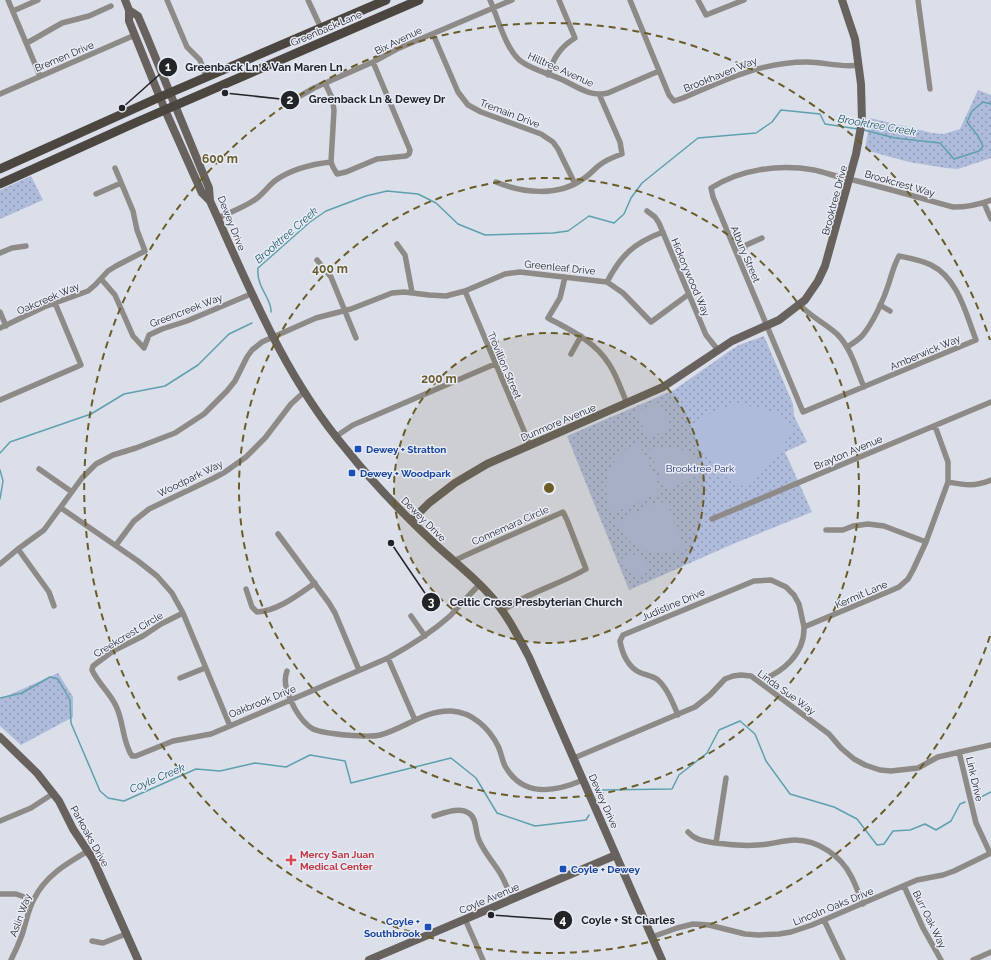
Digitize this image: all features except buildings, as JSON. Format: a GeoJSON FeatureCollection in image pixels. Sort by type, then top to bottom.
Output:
{"type":"FeatureCollection","features":[{"type":"Feature","properties":{"kind":"main road"},"geometry":{"type":"LineString","coordinates":[[125,0],[129,10],[130,21],[160,97],[202,193],[210,201]]}},
{"type":"Feature","properties":{"kind":"main road","name":"Greenback Lane"},"geometry":{"type":"LineString","coordinates":[[0,169],[170,92],[386,0]]}},
{"type":"Feature","properties":{"kind":"main road","name":"Greenback Lane"},"geometry":{"type":"LineString","coordinates":[[0,184],[313,45],[419,0]]}},
{"type":"Feature","properties":{"kind":"main road","name":"Brooktree Drive"},"geometry":{"type":"LineString","coordinates":[[718,350],[740,337],[767,327],[800,305],[814,288],[825,266],[850,179],[860,139],[862,121],[862,100],[855,39],[842,0]]}},
{"type":"Feature","properties":{"kind":"main road","name":"Dewey Drive"},"geometry":{"type":"LineString","coordinates":[[129,10],[138,16],[209,188],[210,201],[251,294],[293,375],[335,436],[380,488],[411,521],[480,584],[502,611],[529,656],[662,960]]}},
{"type":"Feature","properties":{"kind":"main road"},"geometry":{"type":"LineString","coordinates":[[313,45],[321,28]]}},
{"type":"Feature","properties":{"kind":"main road","name":"Dunmore Avenue"},"geometry":{"type":"LineString","coordinates":[[411,521],[440,494],[487,464],[671,383],[718,350]]}},
{"type":"Feature","properties":{"kind":"main road","name":"Parkoaks Drive"},"geometry":{"type":"LineString","coordinates":[[0,737],[37,773],[54,793],[73,829],[88,851],[98,870],[138,960]]}},
{"type":"Feature","properties":{"kind":"main road","name":"Coyle Avenue"},"geometry":{"type":"LineString","coordinates":[[369,960],[616,854]]}},
{"type":"Feature","properties":{"kind":"street"},"geometry":{"type":"LineString","coordinates":[[8,0],[40,76]]}},
{"type":"Feature","properties":{"kind":"street"},"geometry":{"type":"LineString","coordinates":[[13,11],[38,0]]}},
{"type":"Feature","properties":{"kind":"street"},"geometry":{"type":"LineString","coordinates":[[167,0],[187,47],[200,60],[206,77]]}},
{"type":"Feature","properties":{"kind":"street"},"geometry":{"type":"LineString","coordinates":[[308,0],[321,28]]}},
{"type":"Feature","properties":{"kind":"street","name":"Hilltree Avenue"},"geometry":{"type":"LineString","coordinates":[[490,0],[513,53],[523,63],[587,92],[599,94],[612,92],[659,71]]}},
{"type":"Feature","properties":{"kind":"street","name":"Bix Avenue"},"geometry":{"type":"LineString","coordinates":[[294,100],[301,94],[373,62],[397,49],[512,0]]}},
{"type":"Feature","properties":{"kind":"street"},"geometry":{"type":"LineString","coordinates":[[548,75],[557,54],[565,45],[575,38],[559,0]]}},
{"type":"Feature","properties":{"kind":"street","name":"Brookhaven Way"},"geometry":{"type":"LineString","coordinates":[[630,0],[669,95],[674,101],[746,71],[768,65],[808,62],[841,66],[859,66]]}},
{"type":"Feature","properties":{"kind":"street"},"geometry":{"type":"LineString","coordinates":[[698,0],[706,15],[744,0]]}},
{"type":"Feature","properties":{"kind":"street"},"geometry":{"type":"LineString","coordinates":[[918,0],[930,88]]}},
{"type":"Feature","properties":{"kind":"street"},"geometry":{"type":"LineString","coordinates":[[27,43],[62,23],[89,16],[111,6]]}},
{"type":"Feature","properties":{"kind":"street","name":"Bremen Drive"},"geometry":{"type":"LineString","coordinates":[[0,94],[135,34]]}},
{"type":"Feature","properties":{"kind":"street","name":"Tremain Drive"},"geometry":{"type":"LineString","coordinates":[[433,34],[458,92],[468,105],[481,112],[547,138],[558,149],[575,184]]}},
{"type":"Feature","properties":{"kind":"street"},"geometry":{"type":"LineString","coordinates":[[325,83],[332,98],[334,110],[331,162],[337,174],[346,172],[377,159],[403,157],[409,154],[410,150],[408,143],[373,62]]}},
{"type":"Feature","properties":{"kind":"street"},"geometry":{"type":"LineString","coordinates":[[496,182],[513,187],[539,191],[555,191],[583,180],[604,162],[622,154],[620,142],[599,94]]}},
{"type":"Feature","properties":{"kind":"street"},"geometry":{"type":"LineString","coordinates":[[218,218],[245,206],[256,199],[276,180],[284,175],[309,165],[331,162]]}},
{"type":"Feature","properties":{"kind":"street","name":"Oakcreek Way"},"geometry":{"type":"LineString","coordinates":[[3,327],[55,303],[80,295],[102,280],[108,271],[145,251],[137,230],[133,211],[114,168]]}},
{"type":"Feature","properties":{"kind":"street","name":"Brookcrest Way"},"geometry":{"type":"LineString","coordinates":[[711,188],[723,180],[734,176],[773,168],[791,168],[814,170],[953,207],[965,207],[991,200]]}},
{"type":"Feature","properties":{"kind":"street"},"geometry":{"type":"LineString","coordinates":[[96,194],[121,183]]}},
{"type":"Feature","properties":{"kind":"street","name":"Albury Street"},"geometry":{"type":"LineString","coordinates":[[711,188],[713,197],[767,327]]}},
{"type":"Feature","properties":{"kind":"street"},"geometry":{"type":"LineString","coordinates":[[984,203],[991,219]]}},
{"type":"Feature","properties":{"kind":"street","name":"Hickorywood Way"},"geometry":{"type":"LineString","coordinates":[[647,211],[657,220],[706,335],[718,350]]}},
{"type":"Feature","properties":{"kind":"street"},"geometry":{"type":"LineString","coordinates":[[607,282],[614,268],[631,250],[644,240],[663,232]]}},
{"type":"Feature","properties":{"kind":"street"},"geometry":{"type":"LineString","coordinates":[[735,250],[762,238]]}},
{"type":"Feature","properties":{"kind":"street"},"geometry":{"type":"LineString","coordinates":[[397,244],[405,255],[412,292]]}},
{"type":"Feature","properties":{"kind":"street"},"geometry":{"type":"LineString","coordinates":[[0,253],[12,248],[26,246]]}},
{"type":"Feature","properties":{"kind":"street","name":"Amberwick Way"},"geometry":{"type":"LineString","coordinates":[[767,327],[804,412],[976,340],[950,279],[937,268],[922,261],[899,256],[893,267],[889,283],[880,305],[863,335],[847,347]]}},
{"type":"Feature","properties":{"kind":"street"},"geometry":{"type":"LineString","coordinates":[[317,260],[331,277],[346,310],[356,338]]}},
{"type":"Feature","properties":{"kind":"street","name":"Greenleaf Drive"},"geometry":{"type":"LineString","coordinates":[[0,564],[18,548],[44,530],[88,471],[112,455],[136,448],[175,433],[204,414],[227,391],[252,350],[262,342],[272,337],[316,318],[346,310],[392,293],[412,292],[446,296],[465,292],[514,272],[527,272],[607,282],[624,293],[651,322],[689,294]]}},
{"type":"Feature","properties":{"kind":"street"},"geometry":{"type":"LineString","coordinates":[[565,277],[560,298],[548,318],[581,336],[601,353],[609,363],[627,403]]}},
{"type":"Feature","properties":{"kind":"street","name":"Greencreek Way"},"geometry":{"type":"LineString","coordinates":[[102,280],[115,295],[133,336],[144,348],[149,335],[162,329],[186,322],[251,294]]}},
{"type":"Feature","properties":{"kind":"street","name":"Trovillion Street"},"geometry":{"type":"LineString","coordinates":[[465,292],[530,445]]}},
{"type":"Feature","properties":{"kind":"street"},"geometry":{"type":"LineString","coordinates":[[0,400],[81,365],[55,303]]}},
{"type":"Feature","properties":{"kind":"street"},"geometry":{"type":"LineString","coordinates":[[800,305],[811,316],[836,333],[847,347],[864,387]]}},
{"type":"Feature","properties":{"kind":"street"},"geometry":{"type":"LineString","coordinates":[[880,305],[890,311]]}},
{"type":"Feature","properties":{"kind":"street"},"geometry":{"type":"LineString","coordinates":[[0,312],[3,327]]}},
{"type":"Feature","properties":{"kind":"street"},"geometry":{"type":"LineString","coordinates":[[570,354],[581,336]]}},
{"type":"Feature","properties":{"kind":"street"},"geometry":{"type":"LineString","coordinates":[[335,436],[353,425],[495,364]]}},
{"type":"Feature","properties":{"kind":"street","name":"Woodpark Way"},"geometry":{"type":"LineString","coordinates":[[116,546],[134,521],[149,509],[214,478],[246,457],[265,438],[291,404],[304,392]]}},
{"type":"Feature","properties":{"kind":"street","name":"Brayton Avenue"},"geometry":{"type":"LineString","coordinates":[[712,519],[991,402]]}},
{"type":"Feature","properties":{"kind":"street","name":"Kermit Lane"},"geometry":{"type":"LineString","coordinates":[[804,627],[899,587],[908,579],[926,542],[948,482],[948,462],[935,426]]}},
{"type":"Feature","properties":{"kind":"street"},"geometry":{"type":"LineString","coordinates":[[39,469],[72,492]]}},
{"type":"Feature","properties":{"kind":"street"},"geometry":{"type":"LineString","coordinates":[[948,482],[969,486],[981,485],[991,480]]}},
{"type":"Feature","properties":{"kind":"street","name":"Oakbrook Drive"},"geometry":{"type":"LineString","coordinates":[[61,508],[157,576],[172,593],[183,613],[230,726],[388,658],[425,636],[449,616],[480,584]]}},
{"type":"Feature","properties":{"kind":"street","name":"Connemara Circle"},"geometry":{"type":"LineString","coordinates":[[454,561],[563,512],[586,569],[577,575],[525,597],[502,611]]}},
{"type":"Feature","properties":{"kind":"street"},"geometry":{"type":"LineString","coordinates":[[826,530],[843,530],[853,526],[868,524],[884,526],[926,542]]}},
{"type":"Feature","properties":{"kind":"street"},"geometry":{"type":"LineString","coordinates":[[278,534],[315,583],[335,613],[359,670]]}},
{"type":"Feature","properties":{"kind":"street"},"geometry":{"type":"LineString","coordinates":[[18,548],[49,592],[54,606]]}},
{"type":"Feature","properties":{"kind":"street","name":"Judistine Drive"},"geometry":{"type":"LineString","coordinates":[[678,714],[663,685],[656,678],[639,672],[628,662],[621,647],[620,641],[623,635],[754,581],[770,580],[786,587],[794,595],[800,604],[804,627]]}},
{"type":"Feature","properties":{"kind":"street"},"geometry":{"type":"LineString","coordinates":[[246,589],[252,607],[257,612],[260,612],[276,607],[315,583]]}},
{"type":"Feature","properties":{"kind":"street","name":"Creekcrest Circle"},"geometry":{"type":"LineString","coordinates":[[183,613],[113,651],[93,666],[92,670],[94,675],[108,692],[116,707],[125,742],[132,756],[136,756],[173,742],[211,734],[230,726]]}},
{"type":"Feature","properties":{"kind":"street"},"geometry":{"type":"LineString","coordinates":[[411,616],[425,636]]}},
{"type":"Feature","properties":{"kind":"street"},"geometry":{"type":"LineString","coordinates":[[759,681],[779,672],[792,660],[802,641],[804,627]]}},
{"type":"Feature","properties":{"kind":"street"},"geometry":{"type":"LineString","coordinates":[[388,658],[415,720]]}},
{"type":"Feature","properties":{"kind":"street"},"geometry":{"type":"LineString","coordinates":[[180,678],[205,668]]}},
{"type":"Feature","properties":{"kind":"street"},"geometry":{"type":"LineString","coordinates":[[287,671],[285,683],[291,700],[298,714],[313,729],[372,737],[388,733],[432,713],[459,712],[473,718],[490,733],[510,773],[528,786],[552,790],[583,780]]}},
{"type":"Feature","properties":{"kind":"street","name":"Linda Sue Way"},"geometry":{"type":"LineString","coordinates":[[574,758],[695,707],[725,679],[741,675],[752,676],[759,681],[829,734],[854,760],[880,770],[892,772],[918,768],[938,758],[991,745]]}},
{"type":"Feature","properties":{"kind":"street","name":"Link Drive"},"geometry":{"type":"LineString","coordinates":[[959,752],[976,823],[991,853]]}},
{"type":"Feature","properties":{"kind":"street"},"geometry":{"type":"LineString","coordinates":[[716,843],[726,778]]}},
{"type":"Feature","properties":{"kind":"street"},"geometry":{"type":"LineString","coordinates":[[0,821],[31,808],[54,793]]}},
{"type":"Feature","properties":{"kind":"street"},"geometry":{"type":"LineString","coordinates":[[434,816],[456,811],[465,811],[473,816],[477,837],[500,873],[512,898]]}},
{"type":"Feature","properties":{"kind":"street"},"geometry":{"type":"LineString","coordinates":[[688,832],[693,837],[700,840],[727,845],[759,845],[796,840],[813,843],[839,858],[851,875],[862,904]]}},
{"type":"Feature","properties":{"kind":"street","name":"Aslin Way"},"geometry":{"type":"LineString","coordinates":[[11,960],[22,935],[33,900],[43,885],[57,871],[88,851]]}},
{"type":"Feature","properties":{"kind":"street","name":"Lincoln Oaks Drive"},"geometry":{"type":"LineString","coordinates":[[652,937],[677,928],[701,924],[717,926],[745,934],[758,935],[779,934],[803,929],[921,879],[936,877],[948,873],[991,853]]}},
{"type":"Feature","properties":{"kind":"street","name":"Burr Oak Way"},"geometry":{"type":"LineString","coordinates":[[904,886],[923,928],[941,960]]}},
{"type":"Feature","properties":{"kind":"street"},"geometry":{"type":"LineString","coordinates":[[0,894],[16,894],[33,900]]}},
{"type":"Feature","properties":{"kind":"street"},"geometry":{"type":"LineString","coordinates":[[465,919],[483,960]]}},
{"type":"Feature","properties":{"kind":"street"},"geometry":{"type":"LineString","coordinates":[[824,920],[843,960]]}},
{"type":"Feature","properties":{"kind":"street"},"geometry":{"type":"LineString","coordinates":[[92,941],[103,943],[126,934]]}},
{"type":"Feature","properties":{"kind":"street"},"geometry":{"type":"LineString","coordinates":[[973,960],[991,952]]}},
{"type":"Feature","properties":{"kind":"green space"},"geometry":{"type":"Polygon","coordinates":[[[978,90],[991,95],[991,158],[958,169],[909,162],[865,150],[870,118],[932,133],[944,134],[960,129],[978,90]]]}},
{"type":"Feature","properties":{"kind":"green space"},"geometry":{"type":"Polygon","coordinates":[[[31,176],[43,200],[0,219],[0,190],[31,176]]]}},
{"type":"Feature","properties":{"kind":"green space","name":"Brooktree Park"},"geometry":{"type":"Polygon","coordinates":[[[764,336],[793,404],[794,416],[807,442],[785,452],[812,512],[733,544],[629,590],[567,436],[674,390],[739,345],[764,336]]]}},
{"type":"Feature","properties":{"kind":"green space"},"geometry":{"type":"Polygon","coordinates":[[[660,402],[671,428],[648,438],[636,412],[660,402]]]}},
{"type":"Feature","properties":{"kind":"green space"},"geometry":{"type":"Polygon","coordinates":[[[736,405],[753,406],[768,410],[782,417],[795,428],[777,455],[751,485],[738,486],[709,458],[689,430],[699,420],[710,413],[722,408],[736,405]]]}},
{"type":"Feature","properties":{"kind":"green space"},"geometry":{"type":"Polygon","coordinates":[[[638,442],[660,487],[657,494],[612,514],[606,492],[609,472],[613,463],[619,456],[638,442]]]}},
{"type":"Feature","properties":{"kind":"green space"},"geometry":{"type":"Polygon","coordinates":[[[655,447],[679,448],[690,454],[705,472],[669,488],[664,485],[649,450],[655,447]]]}},
{"type":"Feature","properties":{"kind":"green space"},"geometry":{"type":"Polygon","coordinates":[[[659,501],[668,505],[684,549],[661,553],[646,551],[632,544],[626,538],[616,522],[659,501]]]}},
{"type":"Feature","properties":{"kind":"green space"},"geometry":{"type":"Polygon","coordinates":[[[639,553],[642,555],[649,572],[639,575],[629,571],[621,559],[639,553]]]}},
{"type":"Feature","properties":{"kind":"green space"},"geometry":{"type":"Polygon","coordinates":[[[58,673],[73,697],[73,717],[21,745],[0,726],[0,699],[58,673]]]}},
{"type":"Feature","properties":{"kind":"waterway","name":"Brooktree Creek"},"geometry":{"type":"LineString","coordinates":[[864,130],[895,138],[940,143],[954,159],[979,151],[983,146],[978,136],[967,122],[972,111],[983,102],[991,104]]}},
{"type":"Feature","properties":{"kind":"waterway","name":"Brooktree Creek"},"geometry":{"type":"LineString","coordinates":[[271,312],[271,307],[259,281],[258,268],[310,222],[326,211],[366,196],[387,191],[418,194],[436,203],[458,224],[485,235],[553,233],[568,231],[589,216],[614,223],[624,214],[631,198],[642,183],[698,138],[756,133],[772,122],[781,110],[820,114],[825,124],[858,129]]}},
{"type":"Feature","properties":{"kind":"waterway"},"geometry":{"type":"LineString","coordinates":[[0,453],[10,442],[91,414],[124,394],[165,386],[198,365],[229,334],[252,323]]}},
{"type":"Feature","properties":{"kind":"waterway"},"geometry":{"type":"LineString","coordinates":[[0,470],[3,481],[0,499]]}},
{"type":"Feature","properties":{"kind":"waterway","name":"Coyle Creek"},"geometry":{"type":"LineString","coordinates":[[0,698],[22,693],[50,677],[58,679],[70,700],[71,723],[100,791],[108,798],[124,801],[196,769],[220,771],[255,763],[286,767],[310,755],[345,761],[351,783],[451,758],[476,778],[497,813],[535,826],[586,820],[589,815]]}},
{"type":"Feature","properties":{"kind":"waterway","name":"Coyle Creek"},"geometry":{"type":"LineString","coordinates":[[600,794],[601,790],[672,789],[679,775],[707,753],[719,730],[740,721],[755,734],[766,761],[790,794],[834,807],[857,819],[877,845],[884,844],[893,831],[910,830],[925,824],[936,830],[951,821],[960,804],[965,802]]}},
{"type":"Feature","properties":{"kind":"waterway","name":"Coyle Creek"},"geometry":{"type":"LineString","coordinates":[[977,799],[991,792]]}},
{"type":"Feature","properties":{"kind":"place","name":"Greenback Ln & Dewey Dr"},"geometry":{"type":"Point","coordinates":[225,93]}},
{"type":"Feature","properties":{"kind":"place","name":"Greenback Ln & Van Maren Ln"},"geometry":{"type":"Point","coordinates":[122,108]}},
{"type":"Feature","properties":{"kind":"place","name":"Dewey + Stratton"},"geometry":{"type":"Point","coordinates":[358,449]}},
{"type":"Feature","properties":{"kind":"place","name":"Dewey + Woodpark"},"geometry":{"type":"Point","coordinates":[352,473]}},
{"type":"Feature","properties":{"kind":"place","name":"Celtic Cross Presbyterian Church"},"geometry":{"type":"Point","coordinates":[391,543]}},
{"type":"Feature","properties":{"kind":"place","name":"Mercy San Juan Medical Center"},"geometry":{"type":"Point","coordinates":[291,860]}},
{"type":"Feature","properties":{"kind":"place","name":"Coyle + Dewey"},"geometry":{"type":"Point","coordinates":[563,869]}},
{"type":"Feature","properties":{"kind":"place","name":"Coyle + St Charles"},"geometry":{"type":"Point","coordinates":[491,915]}},
{"type":"Feature","properties":{"kind":"place","name":"Coyle + Southbrook"},"geometry":{"type":"Point","coordinates":[428,927]}}]}
